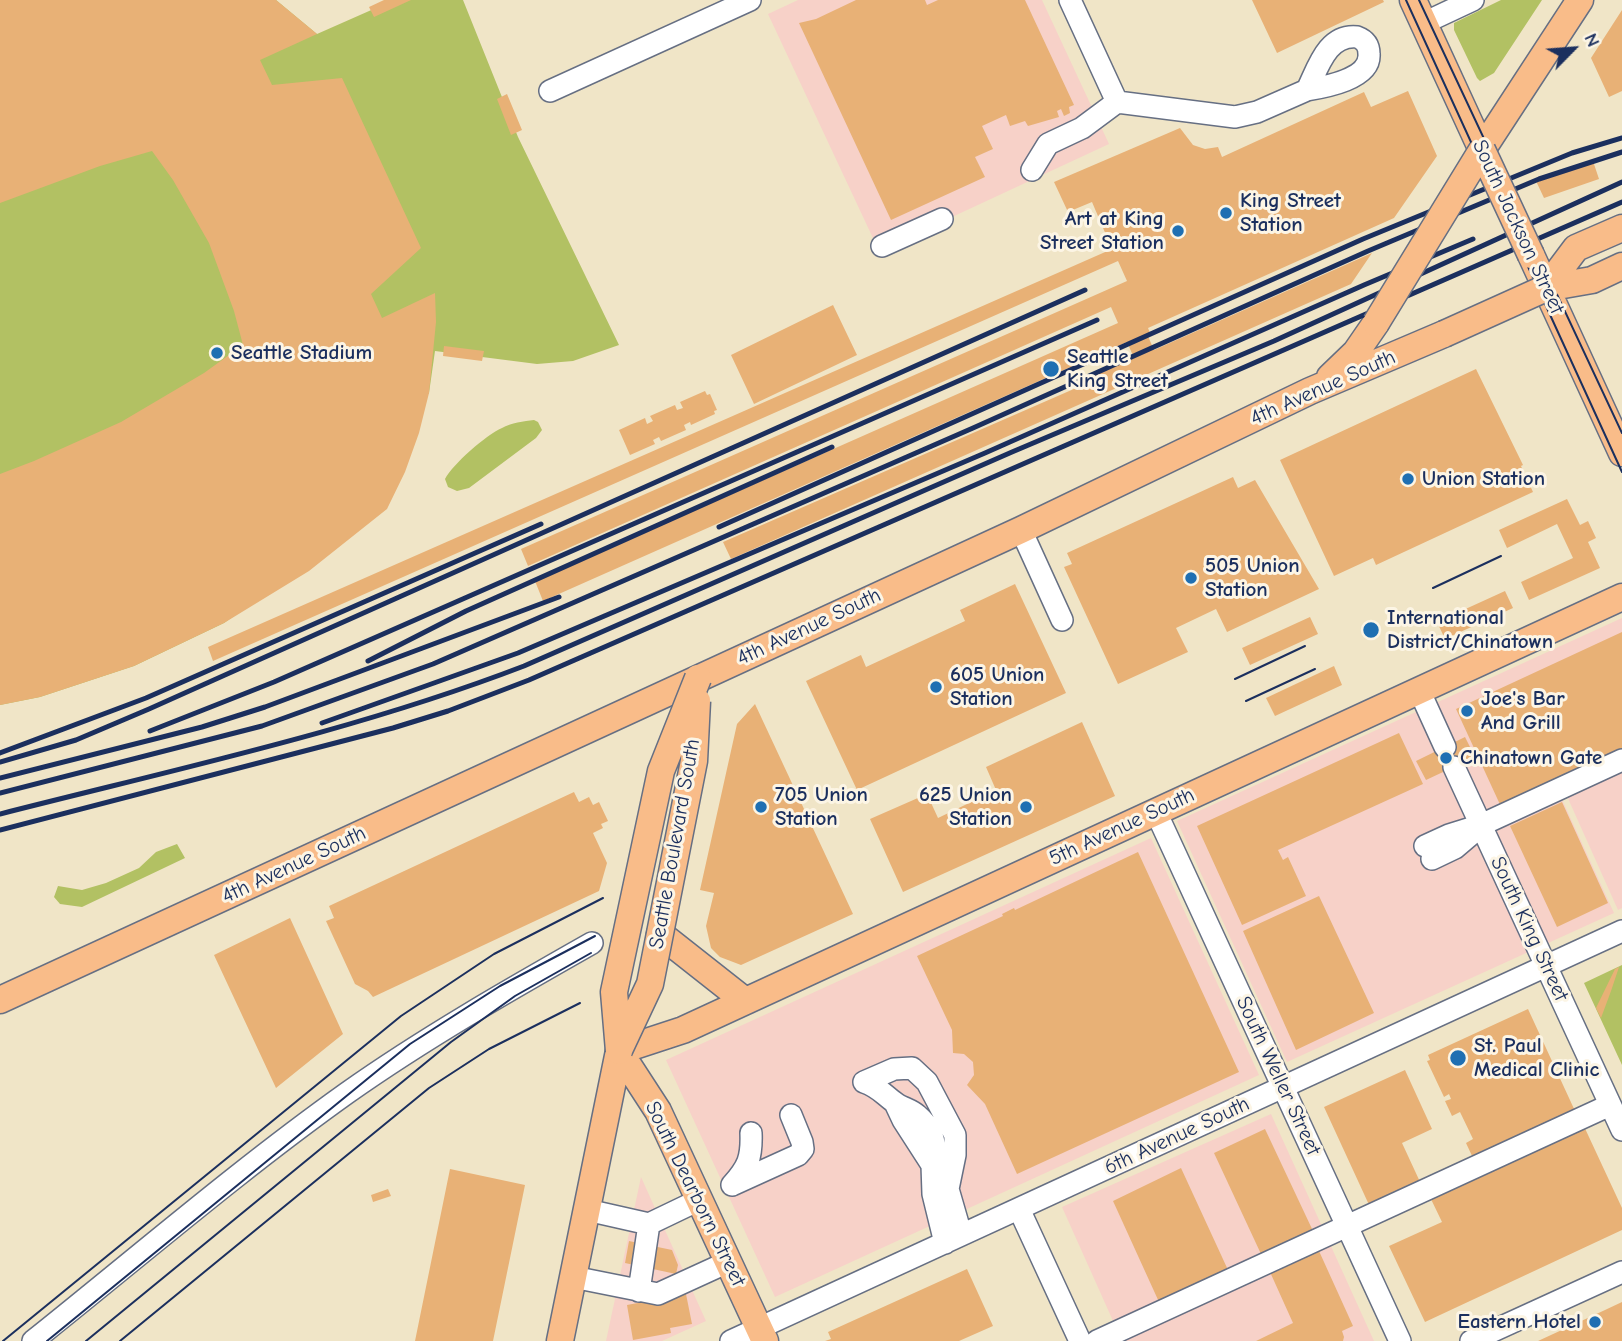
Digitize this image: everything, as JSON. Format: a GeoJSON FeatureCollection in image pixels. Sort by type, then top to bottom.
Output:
{"type":"FeatureCollection","features":[{"type":"Feature","properties":{"kind":"main road"},"geometry":{"type":"LineString","coordinates":[[1310,391],[1342,367],[1367,336],[1482,150],[1580,0]]}},
{"type":"Feature","properties":{"kind":"main road","name":"South Jackson Street"},"geometry":{"type":"LineString","coordinates":[[1418,12],[1622,453]]}},
{"type":"Feature","properties":{"kind":"main road"},"geometry":{"type":"LineString","coordinates":[[1546,288],[1576,248],[1622,228]]}},
{"type":"Feature","properties":{"kind":"main road","name":"4th Avenue South"},"geometry":{"type":"LineString","coordinates":[[0,1000],[1021,530],[1310,391],[1546,288],[1592,280],[1622,266]]}},
{"type":"Feature","properties":{"kind":"main road","name":"5th Avenue South"},"geometry":{"type":"LineString","coordinates":[[619,1051],[683,1030],[1622,597]]}},
{"type":"Feature","properties":{"kind":"main road","name":"Seattle Boulevard South"},"geometry":{"type":"LineString","coordinates":[[560,1341],[619,1051],[650,984],[694,761],[698,678]]}},
{"type":"Feature","properties":{"kind":"main road","name":"Seattle Boulevard South"},"geometry":{"type":"LineString","coordinates":[[619,1051],[614,992],[655,797],[661,771],[698,678]]}},
{"type":"Feature","properties":{"kind":"main road"},"geometry":{"type":"LineString","coordinates":[[660,934],[745,1001]]}},
{"type":"Feature","properties":{"kind":"main road","name":"South Dearborn Street"},"geometry":{"type":"LineString","coordinates":[[619,1051],[658,1111],[762,1335]]}},
{"type":"Feature","properties":{"kind":"street"},"geometry":{"type":"LineString","coordinates":[[550,91],[750,0]]}},
{"type":"Feature","properties":{"kind":"street"},"geometry":{"type":"LineString","coordinates":[[1070,0],[1117,102]]}},
{"type":"Feature","properties":{"kind":"street"},"geometry":{"type":"LineString","coordinates":[[1418,12],[1473,0]]}},
{"type":"Feature","properties":{"kind":"street"},"geometry":{"type":"LineString","coordinates":[[1032,170],[1048,144],[1082,128],[1117,102],[1235,117],[1256,112],[1307,90]]}},
{"type":"Feature","properties":{"kind":"street"},"geometry":{"type":"LineString","coordinates":[[882,246],[942,219]]}},
{"type":"Feature","properties":{"kind":"street"},"geometry":{"type":"LineString","coordinates":[[1021,530],[1062,620]]}},
{"type":"Feature","properties":{"kind":"street"},"geometry":{"type":"LineString","coordinates":[[1419,690],[1445,747]]}},
{"type":"Feature","properties":{"kind":"street"},"geometry":{"type":"LineString","coordinates":[[1428,853],[1449,835],[1482,825],[1622,760]]}},
{"type":"Feature","properties":{"kind":"street","name":"South King Street"},"geometry":{"type":"LineString","coordinates":[[1454,767],[1622,1130]]}},
{"type":"Feature","properties":{"kind":"street","name":"South Weller Street"},"geometry":{"type":"LineString","coordinates":[[1156,812],[1400,1341]]}},
{"type":"Feature","properties":{"kind":"street","name":"6th Avenue South"},"geometry":{"type":"LineString","coordinates":[[731,1341],[762,1335],[953,1239],[1622,931]]}},
{"type":"Feature","properties":{"kind":"street"},"geometry":{"type":"LineString","coordinates":[[33,1341],[265,1154],[349,1092],[485,1004],[592,943]]}},
{"type":"Feature","properties":{"kind":"street"},"geometry":{"type":"LineString","coordinates":[[912,1068],[927,1083],[955,1135],[955,1155],[948,1189],[953,1239],[933,1194],[932,1165],[895,1103],[878,1087],[864,1082],[894,1069],[912,1068]]}},
{"type":"Feature","properties":{"kind":"street"},"geometry":{"type":"LineString","coordinates":[[1097,1341],[1610,1105]]}},
{"type":"Feature","properties":{"kind":"street"},"geometry":{"type":"LineString","coordinates":[[751,1133],[751,1153],[745,1171],[732,1185],[798,1155],[803,1149],[802,1142],[791,1115]]}},
{"type":"Feature","properties":{"kind":"street"},"geometry":{"type":"LineString","coordinates":[[587,1210],[649,1224],[699,1200]]}},
{"type":"Feature","properties":{"kind":"street"},"geometry":{"type":"LineString","coordinates":[[1019,1209],[1080,1341]]}},
{"type":"Feature","properties":{"kind":"street"},"geometry":{"type":"LineString","coordinates":[[639,1291],[649,1224]]}},
{"type":"Feature","properties":{"kind":"street"},"geometry":{"type":"LineString","coordinates":[[573,1277],[658,1294],[728,1262]]}},
{"type":"Feature","properties":{"kind":"street"},"geometry":{"type":"LineString","coordinates":[[1471,1341],[1622,1272]]}},
{"type":"Feature","properties":{"kind":"shaded area"},"geometry":{"type":"Polygon","coordinates":[[[798,0],[1042,0],[1109,144],[879,251],[768,14],[798,0]]]}},
{"type":"Feature","properties":{"kind":"shaded area"},"geometry":{"type":"Polygon","coordinates":[[[1622,618],[1622,763],[1559,793],[1614,913],[1287,1062],[1177,821],[1622,618]]]}},
{"type":"Feature","properties":{"kind":"shaded area"},"geometry":{"type":"Polygon","coordinates":[[[1622,768],[1622,908],[1618,910],[1566,794],[1622,768]]]}},
{"type":"Feature","properties":{"kind":"shaded area"},"geometry":{"type":"Polygon","coordinates":[[[1151,838],[1259,1075],[775,1297],[666,1060],[1151,838]]]}},
{"type":"Feature","properties":{"kind":"shaded area"},"geometry":{"type":"Polygon","coordinates":[[[1271,1114],[1374,1341],[1122,1341],[1062,1207],[1271,1114]]]}},
{"type":"Feature","properties":{"kind":"shaded area"},"geometry":{"type":"Polygon","coordinates":[[[641,1177],[706,1321],[662,1341],[606,1341],[641,1177]]]}},
{"type":"Feature","properties":{"kind":"green space","name":"Seattle Stadium"},"geometry":{"type":"Polygon","coordinates":[[[0,0],[276,0],[317,34],[394,0],[463,0],[518,137],[619,345],[573,361],[537,364],[435,351],[429,393],[234,616],[134,666],[40,697],[0,705],[0,0]]]}},
{"type":"Feature","properties":{"kind":"green space"},"geometry":{"type":"Polygon","coordinates":[[[1501,0],[1542,0],[1494,73],[1480,81],[1454,30],[1454,23],[1501,0]]]}},
{"type":"Feature","properties":{"kind":"green space"},"geometry":{"type":"Polygon","coordinates":[[[534,420],[542,430],[536,438],[469,488],[457,491],[448,487],[445,479],[449,473],[479,443],[506,426],[534,420]]]}},
{"type":"Feature","properties":{"kind":"green space"},"geometry":{"type":"Polygon","coordinates":[[[177,844],[185,858],[82,907],[60,904],[54,897],[58,886],[82,890],[106,883],[139,868],[156,852],[177,844]]]}},
{"type":"Feature","properties":{"kind":"green space"},"geometry":{"type":"Polygon","coordinates":[[[1622,965],[1622,1065],[1584,983],[1622,965]]]}},
{"type":"Feature","properties":{"kind":"building","name":"Seattle Stadium"},"geometry":{"type":"Polygon","coordinates":[[[0,0],[276,0],[317,34],[260,60],[272,85],[342,78],[421,248],[371,294],[382,318],[435,293],[436,322],[429,393],[419,433],[405,472],[387,509],[309,571],[224,623],[134,666],[40,697],[0,705],[0,474],[121,422],[204,373],[243,345],[234,311],[209,243],[173,180],[152,151],[100,166],[0,203],[0,0]]]}},
{"type":"Feature","properties":{"kind":"building"},"geometry":{"type":"Polygon","coordinates":[[[384,0],[411,0],[374,17],[369,7],[384,0]]]}},
{"type":"Feature","properties":{"kind":"building"},"geometry":{"type":"Polygon","coordinates":[[[856,0],[925,0],[927,5],[938,0],[1025,0],[1074,105],[1069,107],[1070,113],[1064,116],[1061,109],[1057,111],[1059,117],[1028,126],[1025,121],[1010,126],[1006,115],[982,126],[993,149],[975,157],[985,177],[891,220],[799,23],[816,19],[856,0]]]}},
{"type":"Feature","properties":{"kind":"building"},"geometry":{"type":"Polygon","coordinates":[[[1252,0],[1383,0],[1384,2],[1277,53],[1252,0]]]}},
{"type":"Feature","properties":{"kind":"building"},"geometry":{"type":"Polygon","coordinates":[[[1622,10],[1622,91],[1609,97],[1591,58],[1622,10]]]}},
{"type":"Feature","properties":{"kind":"building"},"geometry":{"type":"Polygon","coordinates":[[[1408,91],[1437,156],[1394,218],[1148,328],[1150,333],[1147,334],[1154,350],[1372,253],[1351,284],[731,559],[723,542],[1083,385],[1081,381],[1134,358],[1127,342],[543,601],[535,581],[1118,323],[1111,307],[528,566],[521,549],[1127,281],[1118,261],[213,661],[208,647],[1112,249],[1092,202],[1068,212],[1054,182],[1180,128],[1193,145],[1205,149],[1218,147],[1222,157],[1364,92],[1371,107],[1408,91]]]}},
{"type":"Feature","properties":{"kind":"building"},"geometry":{"type":"Polygon","coordinates":[[[507,94],[522,130],[511,135],[497,99],[507,94]]]}},
{"type":"Feature","properties":{"kind":"building"},"geometry":{"type":"Polygon","coordinates":[[[1593,161],[1599,179],[1544,198],[1536,181],[1593,161]]]}},
{"type":"Feature","properties":{"kind":"building"},"geometry":{"type":"Polygon","coordinates":[[[833,305],[857,355],[754,404],[731,355],[833,305]]]}},
{"type":"Feature","properties":{"kind":"building"},"geometry":{"type":"Polygon","coordinates":[[[444,346],[484,351],[482,361],[443,356],[444,346]]]}},
{"type":"Feature","properties":{"kind":"building","name":"Union Station"},"geometry":{"type":"Polygon","coordinates":[[[1476,369],[1523,465],[1521,466],[1533,492],[1376,565],[1373,558],[1334,576],[1280,460],[1476,369]]]}},
{"type":"Feature","properties":{"kind":"building"},"geometry":{"type":"Polygon","coordinates":[[[705,391],[707,395],[710,394],[717,410],[714,411],[715,414],[691,425],[690,422],[684,425],[686,430],[661,441],[659,437],[653,440],[655,444],[630,455],[619,430],[645,418],[647,424],[653,421],[650,416],[675,405],[677,410],[683,408],[680,402],[705,391]]]}},
{"type":"Feature","properties":{"kind":"building","name":"505 Union Station"},"geometry":{"type":"Polygon","coordinates":[[[1233,477],[1238,488],[1255,480],[1319,589],[1227,632],[1216,609],[1176,628],[1188,652],[1118,684],[1064,567],[1072,564],[1067,553],[1233,477]]]}},
{"type":"Feature","properties":{"kind":"building"},"geometry":{"type":"Polygon","coordinates":[[[1567,499],[1580,525],[1588,521],[1596,538],[1588,542],[1600,568],[1529,600],[1521,582],[1573,558],[1557,524],[1507,548],[1499,530],[1567,499]]]}},
{"type":"Feature","properties":{"kind":"building","name":"605 Union Station"},"geometry":{"type":"Polygon","coordinates":[[[1015,584],[1066,693],[857,790],[806,681],[861,655],[866,667],[965,621],[960,610],[1015,584]]]}},
{"type":"Feature","properties":{"kind":"building"},"geometry":{"type":"Polygon","coordinates":[[[1505,591],[1513,608],[1445,639],[1437,622],[1505,591]]]}},
{"type":"Feature","properties":{"kind":"building"},"geometry":{"type":"Polygon","coordinates":[[[1310,617],[1318,634],[1250,665],[1242,648],[1310,617]]]}},
{"type":"Feature","properties":{"kind":"building"},"geometry":{"type":"Polygon","coordinates":[[[1622,632],[1622,756],[1503,811],[1456,709],[1622,632]]]}},
{"type":"Feature","properties":{"kind":"building"},"geometry":{"type":"Polygon","coordinates":[[[1334,666],[1342,685],[1275,716],[1266,698],[1334,666]]]}},
{"type":"Feature","properties":{"kind":"building","name":"705 Union Station"},"geometry":{"type":"Polygon","coordinates":[[[755,704],[853,914],[741,965],[720,957],[711,948],[706,926],[714,893],[700,890],[737,724],[755,704]]]}},
{"type":"Feature","properties":{"kind":"building","name":"625 Union Station"},"geometry":{"type":"Polygon","coordinates":[[[1082,722],[1115,796],[903,892],[870,819],[927,794],[938,818],[996,790],[986,767],[1082,722]]]}},
{"type":"Feature","properties":{"kind":"building"},"geometry":{"type":"Polygon","coordinates":[[[1399,733],[1423,784],[1278,850],[1283,860],[1288,857],[1306,896],[1242,925],[1197,826],[1399,733]]]}},
{"type":"Feature","properties":{"kind":"building","name":"Chinatown Gate"},"geometry":{"type":"Polygon","coordinates":[[[1465,737],[1475,757],[1426,780],[1416,761],[1465,737]]]}},
{"type":"Feature","properties":{"kind":"building"},"geometry":{"type":"Polygon","coordinates":[[[574,792],[579,802],[589,797],[593,805],[599,802],[608,821],[601,824],[603,828],[593,833],[607,863],[599,891],[373,997],[355,984],[326,921],[334,918],[329,906],[574,792]]]}},
{"type":"Feature","properties":{"kind":"building"},"geometry":{"type":"Polygon","coordinates":[[[1562,802],[1608,903],[1557,927],[1510,826],[1562,802]]]}},
{"type":"Feature","properties":{"kind":"building"},"geometry":{"type":"Polygon","coordinates":[[[1138,852],[1239,1072],[1017,1174],[985,1104],[967,1085],[974,1075],[973,1062],[964,1054],[953,1053],[952,1030],[917,956],[1003,916],[1002,914],[1014,908],[1015,910],[1138,852]]]}},
{"type":"Feature","properties":{"kind":"building"},"geometry":{"type":"Polygon","coordinates":[[[1319,896],[1374,1013],[1296,1050],[1243,931],[1319,896]]]}},
{"type":"Feature","properties":{"kind":"building"},"geometry":{"type":"Polygon","coordinates":[[[290,918],[343,1034],[276,1088],[214,955],[290,918]]]}},
{"type":"Feature","properties":{"kind":"building"},"geometry":{"type":"Polygon","coordinates":[[[1619,967],[1601,1018],[1596,1008],[1615,969],[1619,967]]]}},
{"type":"Feature","properties":{"kind":"building"},"geometry":{"type":"Polygon","coordinates":[[[1528,1009],[1575,1111],[1473,1158],[1466,1143],[1473,1139],[1460,1112],[1452,1116],[1445,1101],[1451,1099],[1449,1094],[1444,1097],[1427,1061],[1430,1060],[1428,1055],[1528,1009]]]}},
{"type":"Feature","properties":{"kind":"building"},"geometry":{"type":"Polygon","coordinates":[[[1405,1070],[1432,1129],[1402,1143],[1421,1184],[1370,1207],[1324,1107],[1405,1070]]]}},
{"type":"Feature","properties":{"kind":"building"},"geometry":{"type":"Polygon","coordinates":[[[1582,1122],[1622,1208],[1622,1230],[1425,1322],[1389,1246],[1442,1222],[1429,1195],[1582,1122]]]}},
{"type":"Feature","properties":{"kind":"building"},"geometry":{"type":"Polygon","coordinates":[[[1265,1129],[1313,1231],[1261,1254],[1214,1153],[1265,1129]]]}},
{"type":"Feature","properties":{"kind":"building"},"geometry":{"type":"Polygon","coordinates":[[[1181,1168],[1228,1270],[1159,1302],[1113,1201],[1181,1168]]]}},
{"type":"Feature","properties":{"kind":"building"},"geometry":{"type":"Polygon","coordinates":[[[450,1169],[525,1185],[493,1341],[415,1341],[450,1169]]]}},
{"type":"Feature","properties":{"kind":"building"},"geometry":{"type":"Polygon","coordinates":[[[388,1189],[391,1196],[373,1202],[371,1195],[388,1189]]]}},
{"type":"Feature","properties":{"kind":"building"},"geometry":{"type":"Polygon","coordinates":[[[629,1241],[672,1250],[678,1265],[676,1274],[625,1263],[629,1241]]]}},
{"type":"Feature","properties":{"kind":"building"},"geometry":{"type":"Polygon","coordinates":[[[1319,1251],[1353,1326],[1342,1331],[1343,1341],[1256,1341],[1293,1323],[1270,1272],[1319,1251]]]}},
{"type":"Feature","properties":{"kind":"building"},"geometry":{"type":"Polygon","coordinates":[[[967,1269],[993,1326],[959,1341],[825,1341],[831,1339],[828,1332],[967,1269]]]}},
{"type":"Feature","properties":{"kind":"building"},"geometry":{"type":"Polygon","coordinates":[[[686,1294],[692,1324],[670,1328],[671,1333],[633,1340],[627,1305],[686,1294]]]}},
{"type":"Feature","properties":{"kind":"building","name":"Eastern Hotel"},"geometry":{"type":"Polygon","coordinates":[[[1622,1302],[1622,1341],[1538,1341],[1605,1310],[1622,1302]]]}},
{"type":"Feature","properties":{"kind":"tram line"},"geometry":{"type":"LineString","coordinates":[[1406,0],[1622,472]]}},
{"type":"Feature","properties":{"kind":"tram line"},"geometry":{"type":"LineString","coordinates":[[1419,0],[1622,433]]}},
{"type":"Feature","properties":{"kind":"tram line"},"geometry":{"type":"LineString","coordinates":[[1433,588],[1501,556]]}},
{"type":"Feature","properties":{"kind":"tram line"},"geometry":{"type":"LineString","coordinates":[[1235,679],[1305,646]]}},
{"type":"Feature","properties":{"kind":"tram line"},"geometry":{"type":"LineString","coordinates":[[1246,701],[1315,669]]}},
{"type":"Feature","properties":{"kind":"tram line"},"geometry":{"type":"LineString","coordinates":[[3,1341],[401,1016],[494,954],[603,898]]}},
{"type":"Feature","properties":{"kind":"tram line"},"geometry":{"type":"LineString","coordinates":[[47,1341],[410,1044],[500,986],[595,936]]}},
{"type":"Feature","properties":{"kind":"tram line"},"geometry":{"type":"LineString","coordinates":[[86,1341],[451,1042],[515,996],[591,953]]}},
{"type":"Feature","properties":{"kind":"tram line"},"geometry":{"type":"LineString","coordinates":[[120,1341],[429,1088],[489,1049],[580,1003]]}},
{"type":"Feature","properties":{"kind":"railway"},"geometry":{"type":"LineString","coordinates":[[719,527],[1363,239],[1572,153],[1622,138]]}},
{"type":"Feature","properties":{"kind":"railway"},"geometry":{"type":"LineString","coordinates":[[0,793],[262,726],[433,664],[973,428],[1368,251],[1539,179],[1622,152]]}},
{"type":"Feature","properties":{"kind":"railway"},"geometry":{"type":"LineString","coordinates":[[0,814],[330,730],[524,666],[1012,452],[1274,341],[1622,182]]}},
{"type":"Feature","properties":{"kind":"railway"},"geometry":{"type":"LineString","coordinates":[[0,830],[393,728],[448,711],[529,680],[1622,202]]}},
{"type":"Feature","properties":{"kind":"railway"},"geometry":{"type":"LineString","coordinates":[[322,723],[518,653],[985,453],[1473,239]]}},
{"type":"Feature","properties":{"kind":"railway"},"geometry":{"type":"LineString","coordinates":[[0,762],[76,740],[149,709],[1085,290]]}},
{"type":"Feature","properties":{"kind":"railway"},"geometry":{"type":"LineString","coordinates":[[150,731],[274,682],[1097,320]]}},
{"type":"Feature","properties":{"kind":"railway"},"geometry":{"type":"LineString","coordinates":[[368,661],[466,611],[832,447]]}},
{"type":"Feature","properties":{"kind":"railway"},"geometry":{"type":"LineString","coordinates":[[0,753],[146,698],[541,524]]}},
{"type":"Feature","properties":{"kind":"railway"},"geometry":{"type":"LineString","coordinates":[[0,778],[202,727],[265,707],[559,597]]}},
{"type":"Feature","properties":{"kind":"place","name":"King Street Station"},"geometry":{"type":"Point","coordinates":[1226,213]}},
{"type":"Feature","properties":{"kind":"place","name":"Art at King Street Station"},"geometry":{"type":"Point","coordinates":[1178,231]}},
{"type":"Feature","properties":{"kind":"place","name":"Seattle Stadium"},"geometry":{"type":"Point","coordinates":[217,353]}},
{"type":"Feature","properties":{"kind":"place","name":"Seattle King Street"},"geometry":{"type":"Point","coordinates":[1051,369]}},
{"type":"Feature","properties":{"kind":"place","name":"Union Station"},"geometry":{"type":"Point","coordinates":[1408,479]}},
{"type":"Feature","properties":{"kind":"place","name":"505 Union Station"},"geometry":{"type":"Point","coordinates":[1191,578]}},
{"type":"Feature","properties":{"kind":"place","name":"International District/Chinatown"},"geometry":{"type":"Point","coordinates":[1371,630]}},
{"type":"Feature","properties":{"kind":"place","name":"605 Union Station"},"geometry":{"type":"Point","coordinates":[936,687]}},
{"type":"Feature","properties":{"kind":"place","name":"Joe's Bar And Grill"},"geometry":{"type":"Point","coordinates":[1467,711]}},
{"type":"Feature","properties":{"kind":"place","name":"Chinatown Gate"},"geometry":{"type":"Point","coordinates":[1446,758]}},
{"type":"Feature","properties":{"kind":"place","name":"705 Union Station"},"geometry":{"type":"Point","coordinates":[761,807]}},
{"type":"Feature","properties":{"kind":"place","name":"625 Union Station"},"geometry":{"type":"Point","coordinates":[1026,807]}},
{"type":"Feature","properties":{"kind":"place","name":"St. Paul Medical Clinic"},"geometry":{"type":"Point","coordinates":[1458,1058]}},
{"type":"Feature","properties":{"kind":"place","name":"Eastern Hotel"},"geometry":{"type":"Point","coordinates":[1595,1322]}}]}
